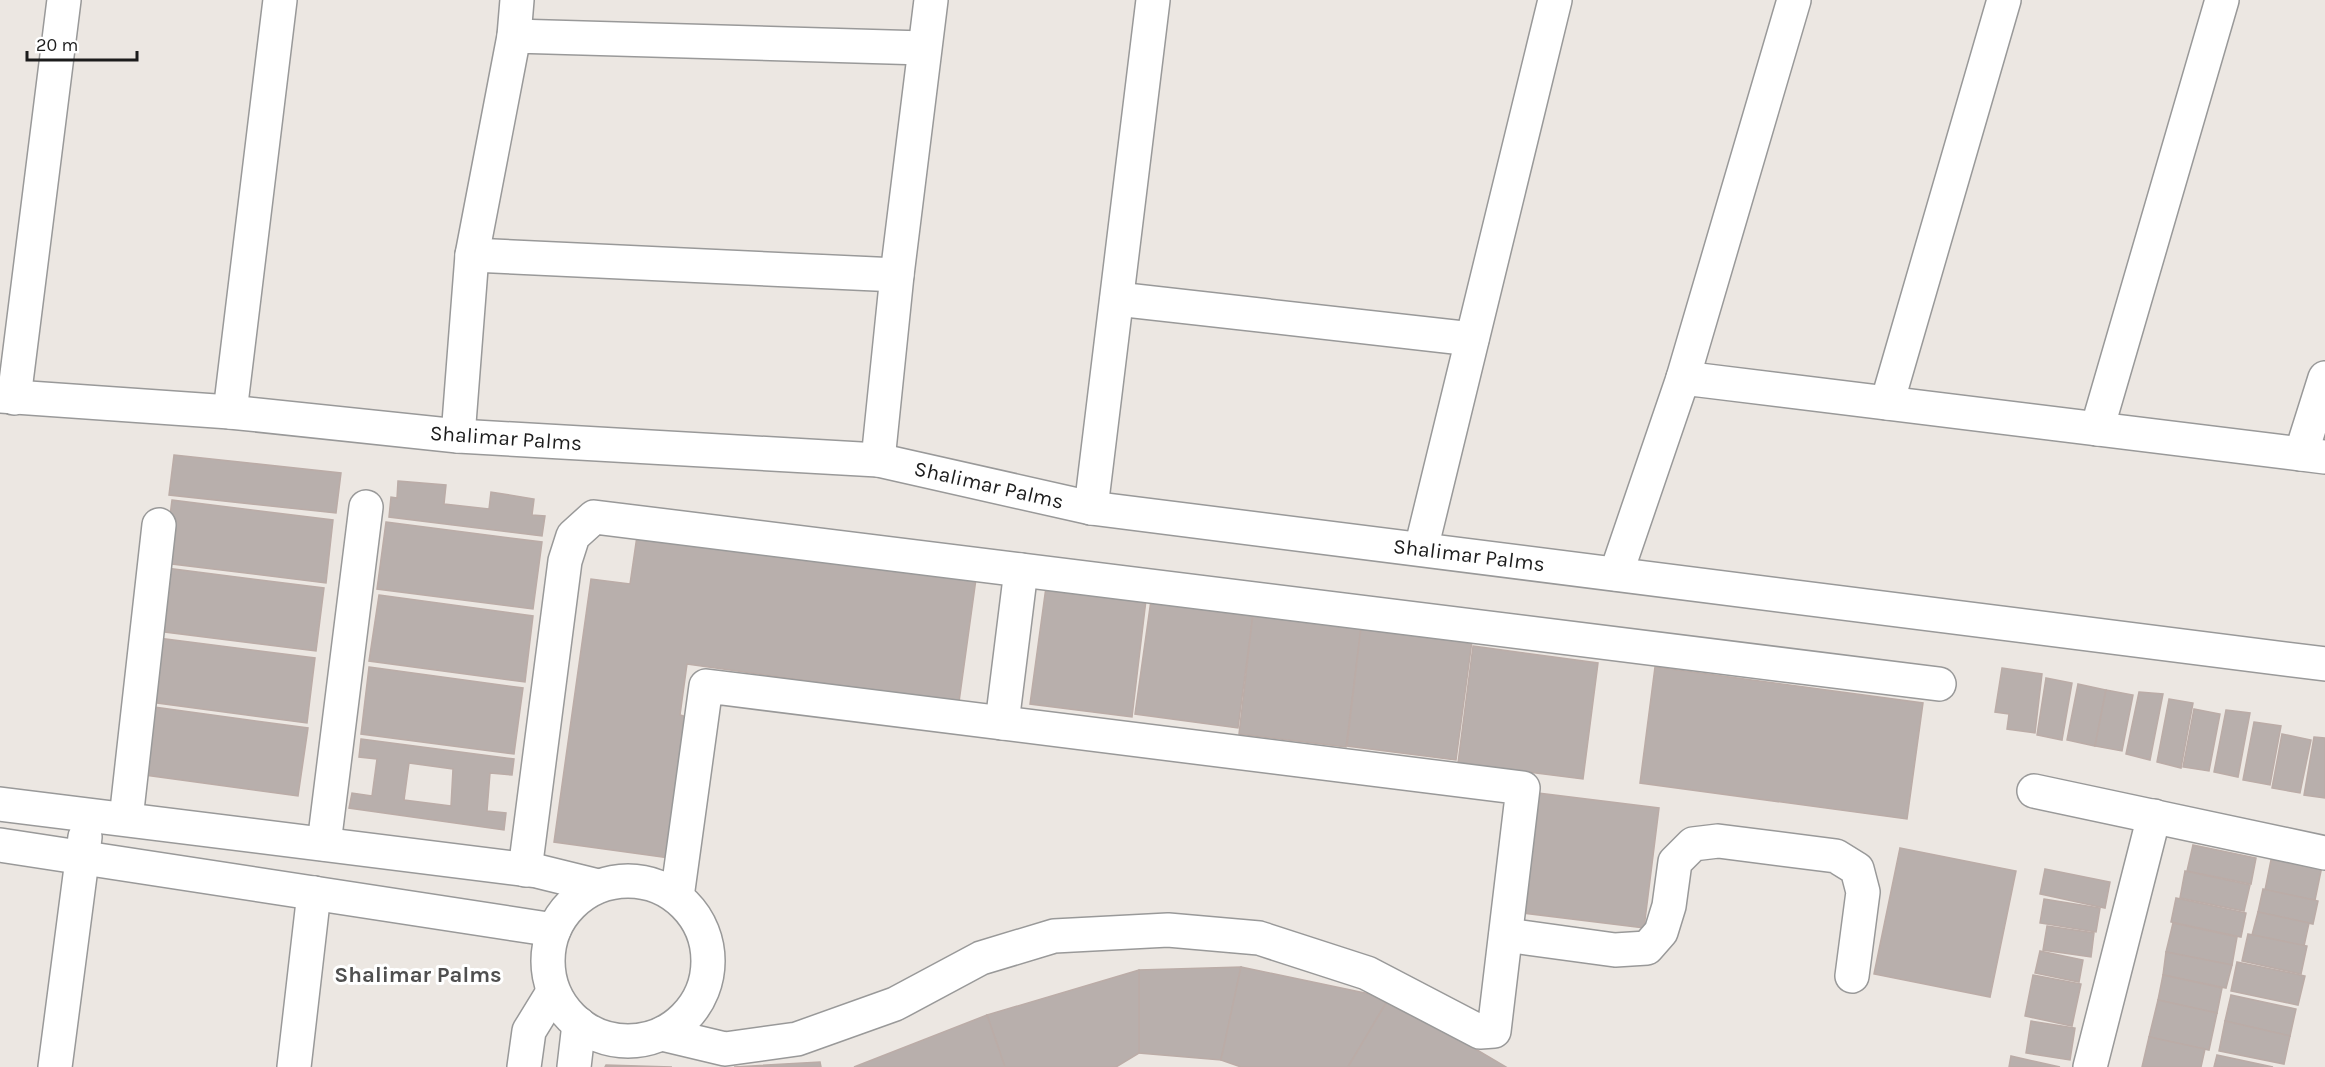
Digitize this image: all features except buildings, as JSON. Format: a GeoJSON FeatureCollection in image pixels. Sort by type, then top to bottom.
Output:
{"type":"FeatureCollection","features":[{"type":"Feature","properties":{"kind":"street"},"geometry":{"type":"LineString","coordinates":[[7,397],[64,0]]}},
{"type":"Feature","properties":{"kind":"street"},"geometry":{"type":"LineString","coordinates":[[230,412],[280,0]]}},
{"type":"Feature","properties":{"kind":"street"},"geometry":{"type":"LineString","coordinates":[[458,436],[472,255],[514,36],[517,0]]}},
{"type":"Feature","properties":{"kind":"street"},"geometry":{"type":"LineString","coordinates":[[878,460],[897,275],[931,0]]}},
{"type":"Feature","properties":{"kind":"street"},"geometry":{"type":"LineString","coordinates":[[1091,508],[1153,0]]}},
{"type":"Feature","properties":{"kind":"street"},"geometry":{"type":"LineString","coordinates":[[1421,549],[1555,0]]}},
{"type":"Feature","properties":{"kind":"street"},"geometry":{"type":"LineString","coordinates":[[1616,574],[1683,378],[1794,0]]}},
{"type":"Feature","properties":{"kind":"street"},"geometry":{"type":"LineString","coordinates":[[1887,403],[2004,0]]}},
{"type":"Feature","properties":{"kind":"street"},"geometry":{"type":"LineString","coordinates":[[2097,429],[2222,0]]}},
{"type":"Feature","properties":{"kind":"street"},"geometry":{"type":"LineString","coordinates":[[514,36],[924,48]]}},
{"type":"Feature","properties":{"kind":"street"},"geometry":{"type":"LineString","coordinates":[[472,255],[897,275]]}},
{"type":"Feature","properties":{"kind":"street"},"geometry":{"type":"LineString","coordinates":[[1117,299],[1472,339]]}},
{"type":"Feature","properties":{"kind":"street"},"geometry":{"type":"LineString","coordinates":[[1683,378],[2313,455],[2325,378]]}},
{"type":"Feature","properties":{"kind":"street","name":"Shalimar Palms"},"geometry":{"type":"LineString","coordinates":[[7,397],[230,412],[458,436],[878,460],[1091,508],[2325,664]]}},
{"type":"Feature","properties":{"kind":"street"},"geometry":{"type":"LineString","coordinates":[[324,844],[366,507]]}},
{"type":"Feature","properties":{"kind":"street"},"geometry":{"type":"LineString","coordinates":[[525,870],[565,561],[573,537],[594,517],[1939,684]]}},
{"type":"Feature","properties":{"kind":"street"},"geometry":{"type":"LineString","coordinates":[[126,819],[159,525]]}},
{"type":"Feature","properties":{"kind":"street"},"geometry":{"type":"LineString","coordinates":[[1002,723],[1021,570]]}},
{"type":"Feature","properties":{"kind":"street"},"geometry":{"type":"LineString","coordinates":[[662,1034],[725,1049],[797,1039],[895,1004],[981,958],[1054,936],[1168,930],[1259,938],[1367,973],[1480,1032],[1494,1031],[1523,788],[706,686],[677,897]]}},
{"type":"Feature","properties":{"kind":"street"},"geometry":{"type":"LineString","coordinates":[[2034,791],[2325,854]]}},
{"type":"Feature","properties":{"kind":"street"},"geometry":{"type":"LineString","coordinates":[[0,804],[525,870],[598,886]]}},
{"type":"Feature","properties":{"kind":"street"},"geometry":{"type":"LineString","coordinates":[[55,1067],[88,815]]}},
{"type":"Feature","properties":{"kind":"street"},"geometry":{"type":"LineString","coordinates":[[2090,1067],[2154,816]]}},
{"type":"Feature","properties":{"kind":"street"},"geometry":{"type":"LineString","coordinates":[[1506,935],[1615,950],[1647,948],[1661,932],[1669,906],[1675,862],[1693,844],[1718,841],[1836,856],[1857,869],[1863,892],[1852,976]]}},
{"type":"Feature","properties":{"kind":"street"},"geometry":{"type":"LineString","coordinates":[[0,845],[554,930]]}},
{"type":"Feature","properties":{"kind":"street"},"geometry":{"type":"LineString","coordinates":[[371,902],[376,851]]}},
{"type":"Feature","properties":{"kind":"street"},"geometry":{"type":"LineString","coordinates":[[626,880],[653,884],[677,897],[696,918],[707,942],[709,970],[701,997],[684,1019],[662,1034],[636,1041],[611,1040],[587,1030],[566,1014],[553,992],[546,967],[548,942],[559,918],[576,899],[598,886],[626,880]]}},
{"type":"Feature","properties":{"kind":"street"},"geometry":{"type":"LineString","coordinates":[[294,1067],[314,893]]}},
{"type":"Feature","properties":{"kind":"street"},"geometry":{"type":"LineString","coordinates":[[524,1067],[529,1031],[553,992]]}},
{"type":"Feature","properties":{"kind":"street"},"geometry":{"type":"LineString","coordinates":[[573,1067],[579,1024]]}},
{"type":"Feature","properties":{"kind":"district","name":"Shalimar Palms"},"geometry":{"type":"Point","coordinates":[418,974]}}]}
